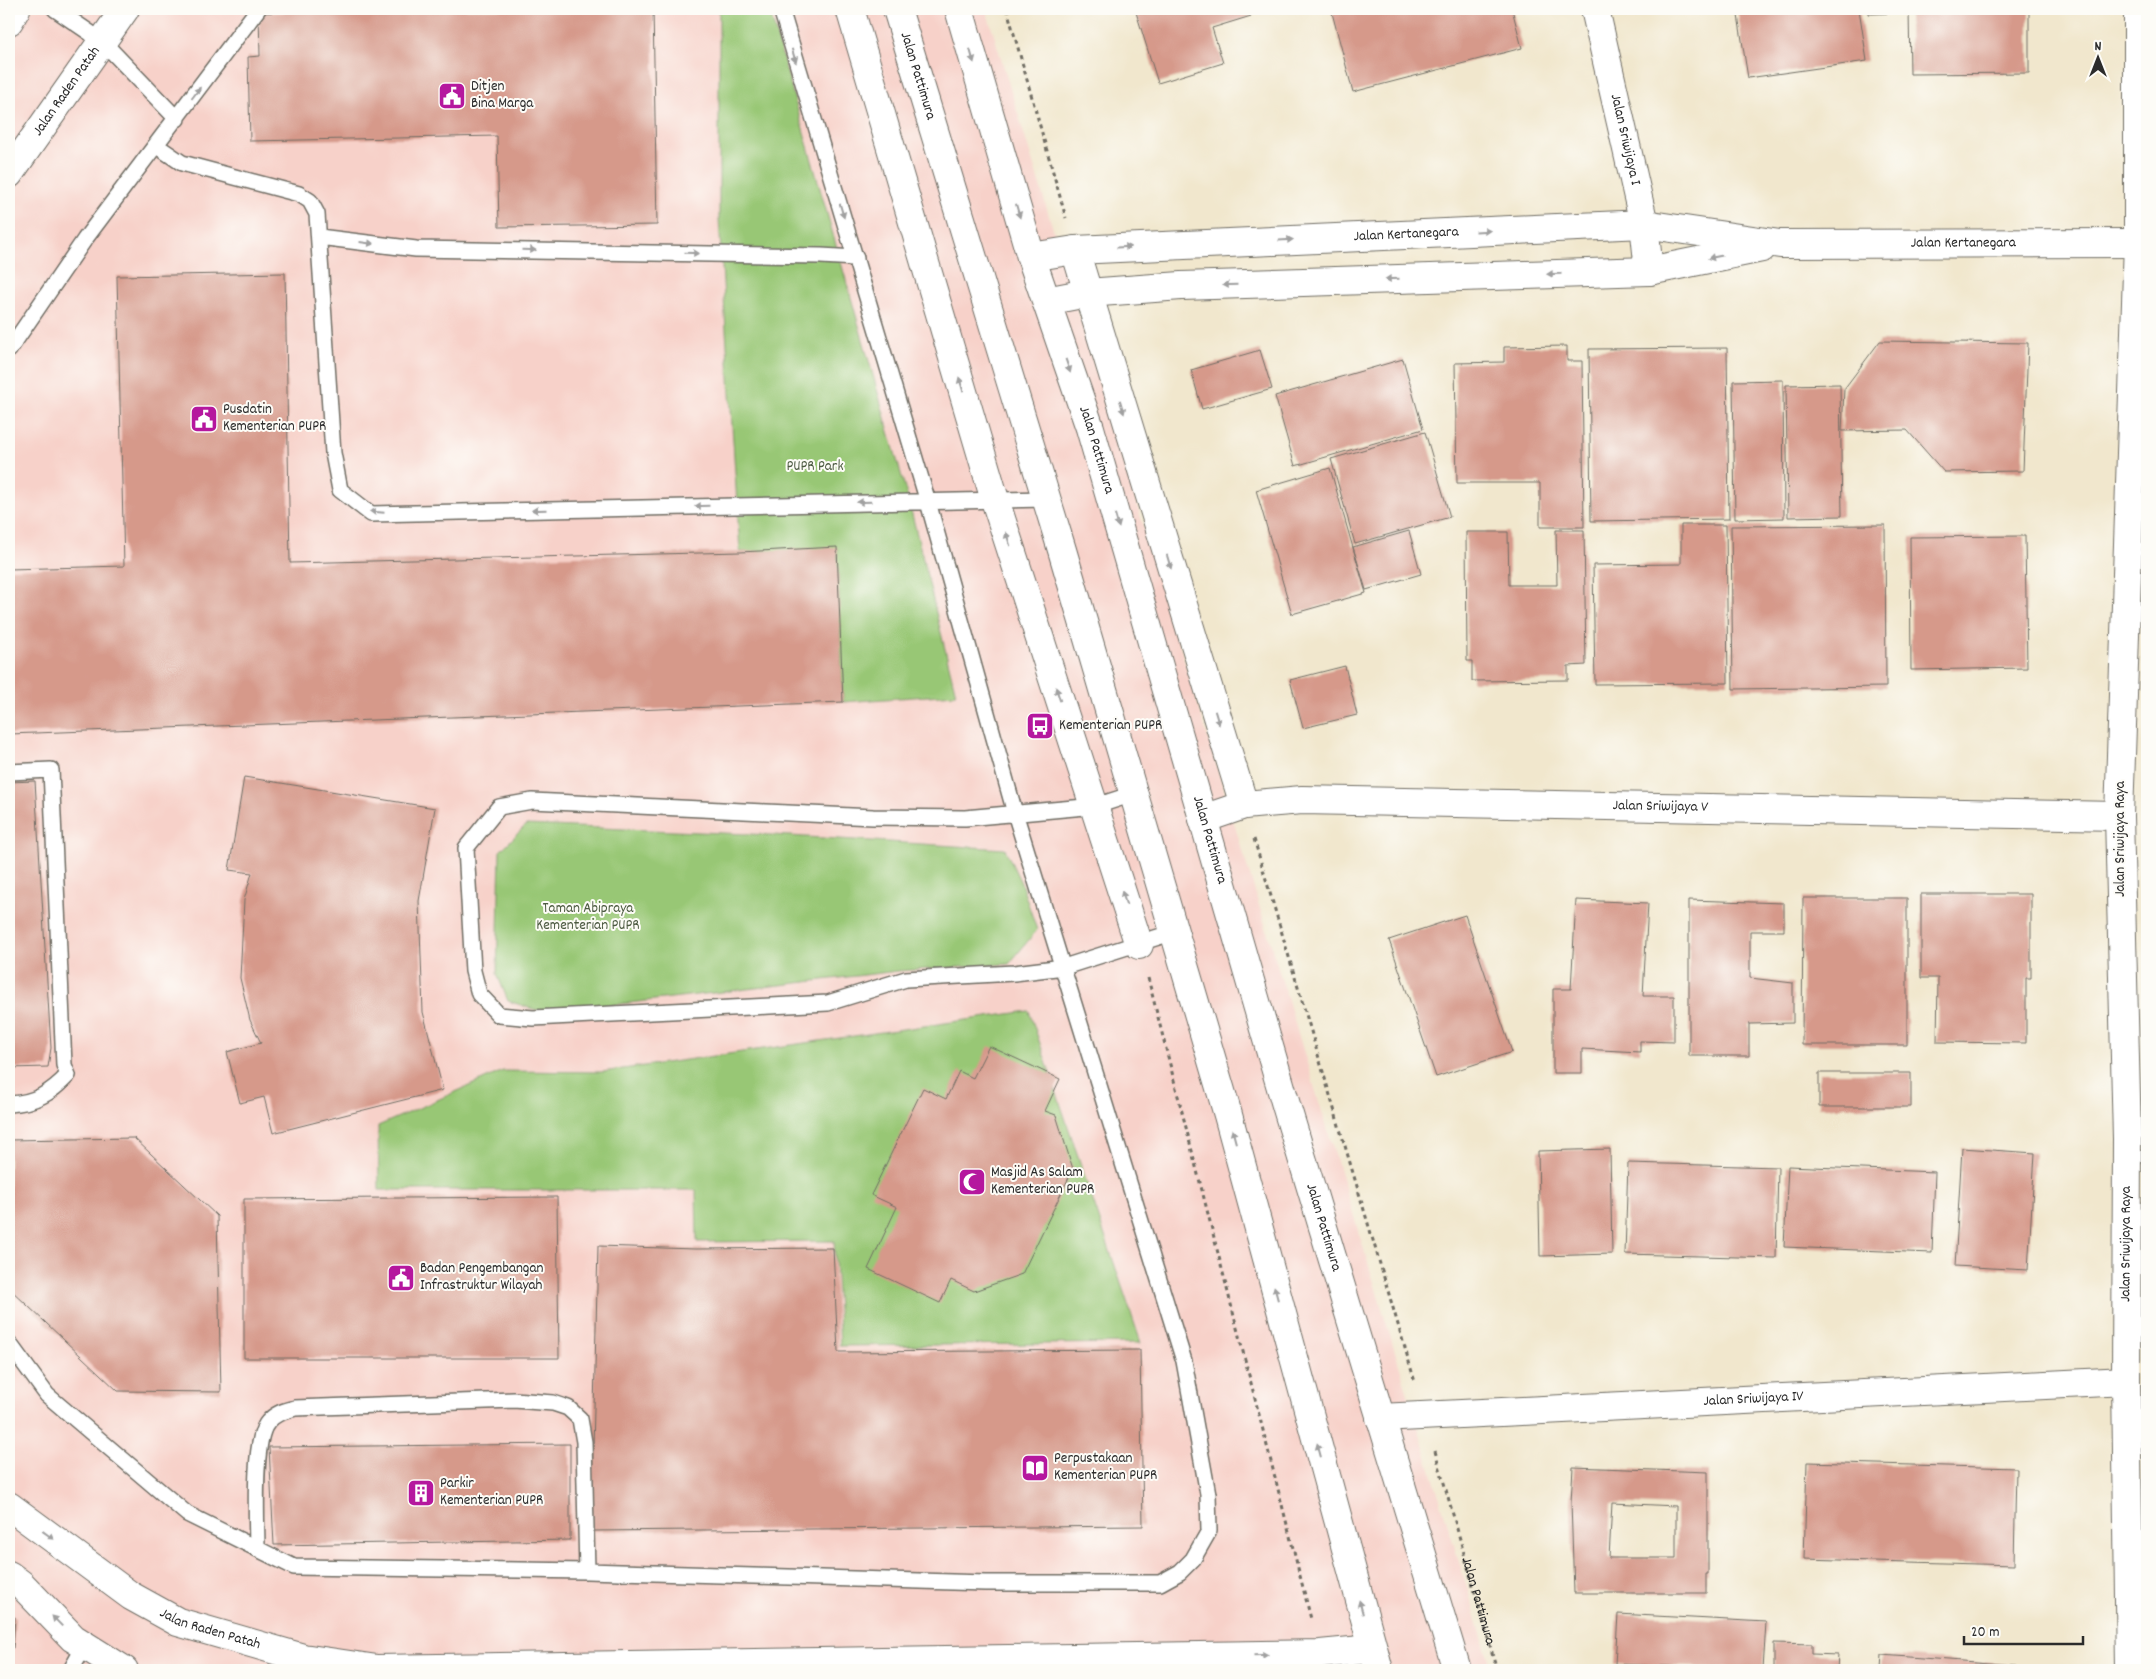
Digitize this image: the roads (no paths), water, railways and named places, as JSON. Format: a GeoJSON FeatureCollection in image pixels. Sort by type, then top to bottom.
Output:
{"type":"FeatureCollection","features":[{"type":"Feature","properties":{"kind":"street"},"geometry":{"type":"LineString","coordinates":[[9,21],[16,9]]}},
{"type":"Feature","properties":{"kind":"street","name":"Jalan Raden Patah"},"geometry":{"type":"LineString","coordinates":[[9,174],[125,9]]}},
{"type":"Feature","properties":{"kind":"street"},"geometry":{"type":"LineString","coordinates":[[850,9],[995,500],[1096,806],[1139,945]]}},
{"type":"Feature","properties":{"kind":"street","name":"Jalan Pattimura"},"geometry":{"type":"LineString","coordinates":[[897,9],[1046,498],[1228,1115],[1376,1660]]}},
{"type":"Feature","properties":{"kind":"street","name":"Jalan Pattimura"},"geometry":{"type":"LineString","coordinates":[[959,9],[1031,257],[1090,428],[1380,1418],[1457,1670]]}},
{"type":"Feature","properties":{"kind":"street","name":"Jalan Sriwijaya I"},"geometry":{"type":"LineString","coordinates":[[1594,9],[1644,224],[1649,271]]}},
{"type":"Feature","properties":{"kind":"street","name":"Jalan Sriwijaya Raya"},"geometry":{"type":"LineString","coordinates":[[2130,1670],[2126,1381],[2137,1139],[2135,1016],[2119,816],[2143,243],[2138,9]]}},
{"type":"Feature","properties":{"kind":"street","name":"Jalan Kertanegara"},"geometry":{"type":"LineString","coordinates":[[1031,257],[1075,250],[1644,224],[1780,244],[2143,243]]}},
{"type":"Feature","properties":{"kind":"street","name":"Jalan Kertanegara"},"geometry":{"type":"LineString","coordinates":[[1046,301],[1088,293],[1181,286],[1649,271],[1780,244]]}},
{"type":"Feature","properties":{"kind":"street"},"geometry":{"type":"LineString","coordinates":[[1075,250],[1244,805]]}},
{"type":"Feature","properties":{"kind":"street","name":"Jalan Sriwijaya V"},"geometry":{"type":"LineString","coordinates":[[1203,818],[1244,805],[1302,800],[2119,816]]}},
{"type":"Feature","properties":{"kind":"street","name":"Jalan Sriwijaya IV"},"geometry":{"type":"LineString","coordinates":[[1380,1418],[2126,1381]]}},
{"type":"Feature","properties":{"kind":"street","name":"Jalan Raden Patah"},"geometry":{"type":"LineString","coordinates":[[9,1506],[130,1596],[178,1622],[303,1658],[377,1669],[1320,1654],[1376,1660]]}},
{"type":"Feature","properties":{"kind":"street"},"geometry":{"type":"LineString","coordinates":[[9,1575],[21,1584],[73,1638],[124,1670]]}},
{"type":"Feature","properties":{"kind":"lane"},"geometry":{"type":"LineString","coordinates":[[55,9],[102,41],[177,119]]}},
{"type":"Feature","properties":{"kind":"lane"},"geometry":{"type":"LineString","coordinates":[[9,350],[86,238],[157,146],[258,9]]}},
{"type":"Feature","properties":{"kind":"lane"},"geometry":{"type":"LineString","coordinates":[[9,1343],[47,1395],[187,1514],[294,1567],[587,1571],[985,1583],[1160,1583],[1180,1572],[1193,1559],[1209,1530],[1208,1494],[1184,1361],[920,502],[856,258],[781,9]]}},
{"type":"Feature","properties":{"kind":"lane"},"geometry":{"type":"LineString","coordinates":[[157,146],[182,163],[298,194],[310,201],[318,214],[332,453],[340,490],[371,514],[1046,498]]}},
{"type":"Feature","properties":{"kind":"lane"},"geometry":{"type":"LineString","coordinates":[[319,237],[416,249],[856,258]]}},
{"type":"Feature","properties":{"kind":"lane"},"geometry":{"type":"LineString","coordinates":[[9,772],[52,770],[64,1066],[68,1075],[52,1092],[27,1103],[9,1104]]}},
{"type":"Feature","properties":{"kind":"lane"},"geometry":{"type":"LineString","coordinates":[[1133,794],[1096,806],[965,818],[873,817],[532,801],[498,808],[466,848],[473,971],[479,994],[499,1015],[532,1018],[828,1003],[906,979],[1014,973],[1064,968],[1174,932]]}},
{"type":"Feature","properties":{"kind":"lane"},"geometry":{"type":"LineString","coordinates":[[257,1549],[257,1478],[261,1435],[266,1423],[277,1414],[295,1408],[514,1400],[554,1403],[568,1408],[580,1419],[584,1442],[587,1571]]}},
{"type":"Feature","properties":{"kind":"lane"},"geometry":{"type":"LineString","coordinates":[[71,1670],[86,1646]]}},
{"type":"Feature","properties":{"kind":"place","name":"Ditjen Bina Marga"},"geometry":{"type":"Point","coordinates":[452,96]}},
{"type":"Feature","properties":{"kind":"place","name":"Pusdatin Kementerian PUPR"},"geometry":{"type":"Point","coordinates":[204,419]}},
{"type":"Feature","properties":{"kind":"place","name":"Kementerian PUPR"},"geometry":{"type":"Point","coordinates":[1040,726]}},
{"type":"Feature","properties":{"kind":"place","name":"Masjid As Salam Kementerian PUPR"},"geometry":{"type":"Point","coordinates":[972,1182]}},
{"type":"Feature","properties":{"kind":"place","name":"Badan Pengembangan Infrastruktur Wilayah"},"geometry":{"type":"Point","coordinates":[401,1278]}},
{"type":"Feature","properties":{"kind":"place","name":"Perpustakaan Kementerian PUPR"},"geometry":{"type":"Point","coordinates":[1035,1468]}},
{"type":"Feature","properties":{"kind":"place","name":"Parkir Kementerian PUPR"},"geometry":{"type":"Point","coordinates":[421,1493]}},
{"type":"Feature","properties":{"kind":"park label","name":"PUPR Park"},"geometry":{"type":"Point","coordinates":[815,467]}},
{"type":"Feature","properties":{"kind":"park label","name":"Taman Abipraya Kementerian PUPR"},"geometry":{"type":"Point","coordinates":[588,918]}}]}
